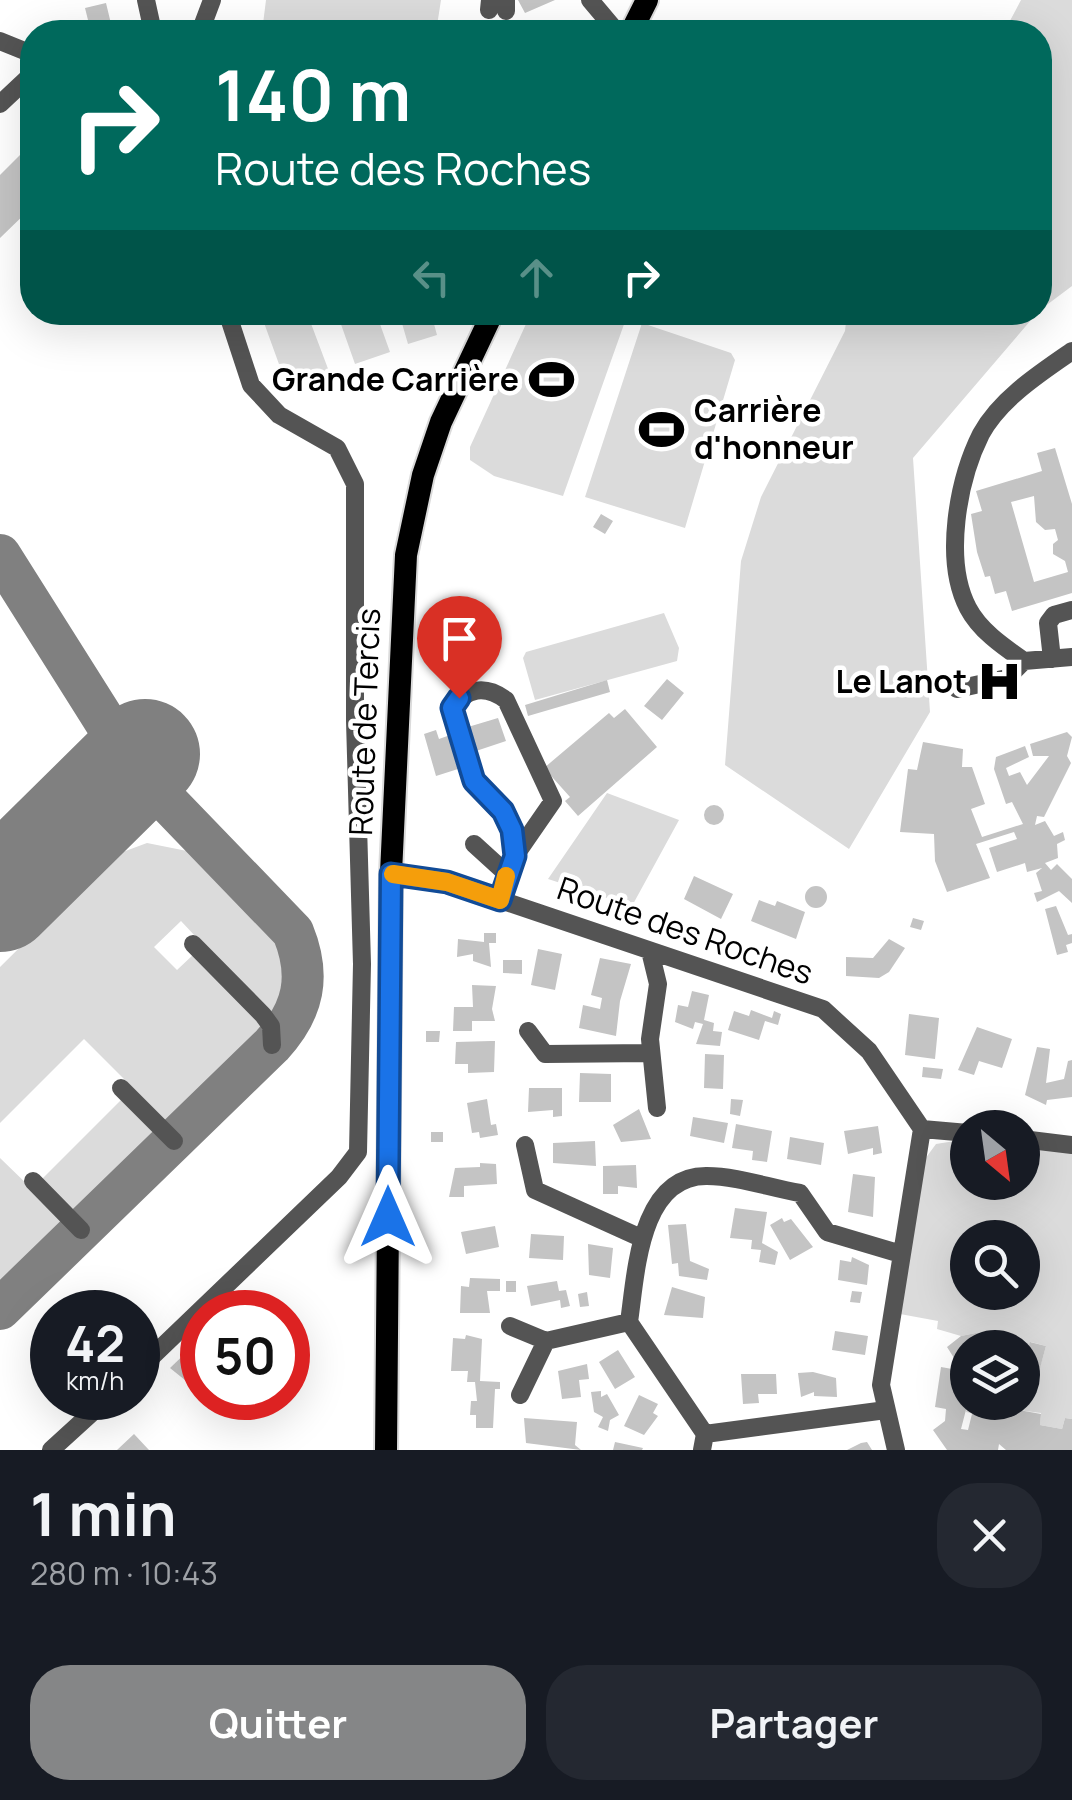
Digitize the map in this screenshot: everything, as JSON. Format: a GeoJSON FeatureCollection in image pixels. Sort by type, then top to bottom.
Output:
{"type":"FeatureCollection","features":[{"type":"Feature","properties":{"kind":"main road","name":"Route de Tercis"},"geometry":{"type":"LineString","coordinates":[[386,1450],[391,874],[406,555],[423,475],[441,422],[487,325]]}},
{"type":"Feature","properties":{"kind":"street"},"geometry":{"type":"LineString","coordinates":[[590,0],[607,20]]}},
{"type":"Feature","properties":{"kind":"street"},"geometry":{"type":"LineString","coordinates":[[0,104],[20,85]]}},
{"type":"Feature","properties":{"kind":"street"},"geometry":{"type":"LineString","coordinates":[[160,1349],[340,1177],[358,1152],[362,964],[355,722],[355,484],[337,448],[280,415],[251,384],[231,325]]}},
{"type":"Feature","properties":{"kind":"street"},"geometry":{"type":"LineString","coordinates":[[1024,662],[990,636],[967,608],[956,560],[962,489],[982,432],[1028,382],[1072,350]]}},
{"type":"Feature","properties":{"kind":"street"},"geometry":{"type":"LineString","coordinates":[[1052,659],[1048,623],[1054,615],[1072,610]]}},
{"type":"Feature","properties":{"kind":"street"},"geometry":{"type":"LineString","coordinates":[[957,689],[1006,678],[1024,662],[1072,657]]}},
{"type":"Feature","properties":{"kind":"street"},"geometry":{"type":"LineString","coordinates":[[500,900],[515,856],[552,801],[506,700],[492,690],[473,690],[452,708],[456,725],[474,781],[508,820],[515,856]]}},
{"type":"Feature","properties":{"kind":"street"},"geometry":{"type":"LineString","coordinates":[[474,844],[506,874]]}},
{"type":"Feature","properties":{"kind":"street","name":"Route des Roches"},"geometry":{"type":"LineString","coordinates":[[391,874],[447,882],[823,1008],[869,1051],[922,1130]]}},
{"type":"Feature","properties":{"kind":"street"},"geometry":{"type":"LineString","coordinates":[[193,944],[264,1015],[270,1026],[272,1046]]}},
{"type":"Feature","properties":{"kind":"street"},"geometry":{"type":"LineString","coordinates":[[650,951],[658,984],[650,1053],[657,1108]]}},
{"type":"Feature","properties":{"kind":"street"},"geometry":{"type":"LineString","coordinates":[[528,1031],[545,1054],[650,1053]]}},
{"type":"Feature","properties":{"kind":"street"},"geometry":{"type":"LineString","coordinates":[[121,1088],[174,1141]]}},
{"type":"Feature","properties":{"kind":"street"},"geometry":{"type":"LineString","coordinates":[[896,1450],[881,1385],[922,1130],[950,1132]]}},
{"type":"Feature","properties":{"kind":"street"},"geometry":{"type":"LineString","coordinates":[[1040,1141],[1072,1145]]}},
{"type":"Feature","properties":{"kind":"street"},"geometry":{"type":"LineString","coordinates":[[525,1146],[535,1190],[641,1238]]}},
{"type":"Feature","properties":{"kind":"street"},"geometry":{"type":"LineString","coordinates":[[886,1410],[703,1442],[628,1322],[644,1223],[676,1186],[704,1176],[800,1193],[826,1232],[901,1254]]}},
{"type":"Feature","properties":{"kind":"street"},"geometry":{"type":"LineString","coordinates":[[33,1181],[81,1230]]}},
{"type":"Feature","properties":{"kind":"street"},"geometry":{"type":"LineString","coordinates":[[510,1326],[546,1341],[628,1322]]}},
{"type":"Feature","properties":{"kind":"street"},"geometry":{"type":"LineString","coordinates":[[520,1395],[546,1341]]}},
{"type":"Feature","properties":{"kind":"street"},"geometry":{"type":"LineString","coordinates":[[51,1450],[84,1420]]}},
{"type":"Feature","properties":{"kind":"shaded area"},"geometry":{"type":"Polygon","coordinates":[[[266,0],[441,0],[438,20],[264,20],[266,0]]]}},
{"type":"Feature","properties":{"kind":"shaded area"},"geometry":{"type":"Polygon","coordinates":[[[1021,0],[1072,0],[1072,286],[1052,301],[1052,20],[1010,20],[1021,0]]]}},
{"type":"Feature","properties":{"kind":"shaded area"},"geometry":{"type":"Polygon","coordinates":[[[265,325],[312,325],[330,374],[288,389],[265,325]]]}},
{"type":"Feature","properties":{"kind":"shaded area"},"geometry":{"type":"Polygon","coordinates":[[[341,325],[380,325],[390,352],[355,364],[341,325]]]}},
{"type":"Feature","properties":{"kind":"shaded area"},"geometry":{"type":"Polygon","coordinates":[[[402,325],[434,325],[437,335],[408,344],[402,325]]]}},
{"type":"Feature","properties":{"kind":"shaded area","name":"Grande Carrière"},"geometry":{"type":"Polygon","coordinates":[[[526,325],[624,325],[563,496],[494,476],[470,460],[470,447],[526,325]]]}},
{"type":"Feature","properties":{"kind":"shaded area","name":"Carrière d'honneur"},"geometry":{"type":"Polygon","coordinates":[[[641,325],[731,353],[735,360],[685,528],[585,497],[641,325]]]}},
{"type":"Feature","properties":{"kind":"shaded area"},"geometry":{"type":"Polygon","coordinates":[[[846,325],[1027,325],[913,458],[930,712],[849,849],[725,765],[741,561],[761,497],[846,325]]]}},
{"type":"Feature","properties":{"kind":"shaded area"},"geometry":{"type":"Polygon","coordinates":[[[664,613],[679,648],[677,661],[535,700],[523,658],[526,652],[664,613]]]}},
{"type":"Feature","properties":{"kind":"shaded area"},"geometry":{"type":"Polygon","coordinates":[[[607,793],[679,820],[632,906],[548,879],[607,793]]]}},
{"type":"Feature","properties":{"kind":"shaded area"},"geometry":{"type":"Polygon","coordinates":[[[147,843],[187,851],[278,943],[286,967],[284,992],[264,1027],[0,1283],[0,1158],[32,1189],[133,1088],[84,1039],[0,1123],[0,967],[112,856],[147,843]],[[181,921],[154,947],[177,970],[195,953],[210,952],[181,921]]]}},
{"type":"Feature","properties":{"kind":"shaded area"},"geometry":{"type":"Polygon","coordinates":[[[950,1142],[950,1200],[1040,1200],[1040,1149],[1072,1152],[1072,1419],[1065,1418],[1062,1429],[1040,1425],[1040,1367],[1046,1346],[1040,1344],[1040,1330],[950,1333],[937,1329],[938,1321],[900,1314],[925,1159],[936,1144],[950,1142]]]}},
{"type":"Feature","properties":{"kind":"building"},"geometry":{"type":"Polygon","coordinates":[[[518,0],[555,0],[525,13],[518,0]]]}},
{"type":"Feature","properties":{"kind":"building"},"geometry":{"type":"Polygon","coordinates":[[[106,3],[110,20],[88,20],[85,8],[106,3]]]}},
{"type":"Feature","properties":{"kind":"building"},"geometry":{"type":"Polygon","coordinates":[[[20,155],[20,219],[0,238],[0,175],[20,155]]]}},
{"type":"Feature","properties":{"kind":"building"},"geometry":{"type":"Polygon","coordinates":[[[1055,448],[1072,504],[1072,593],[1012,611],[1006,591],[995,594],[990,576],[985,577],[971,514],[982,511],[976,491],[1042,471],[1037,453],[1055,448]],[[1034,496],[1011,502],[1034,582],[1068,572],[1065,561],[1053,554],[1053,544],[1058,540],[1055,529],[1045,530],[1036,522],[1034,496]]]}},
{"type":"Feature","properties":{"kind":"building"},"geometry":{"type":"Polygon","coordinates":[[[601,514],[613,521],[605,534],[593,527],[601,514]]]}},
{"type":"Feature","properties":{"kind":"building"},"geometry":{"type":"Polygon","coordinates":[[[667,679],[684,693],[662,720],[644,706],[667,679]]]}},
{"type":"Feature","properties":{"kind":"building"},"geometry":{"type":"Polygon","coordinates":[[[607,680],[610,692],[528,716],[525,705],[607,680]]]}},
{"type":"Feature","properties":{"kind":"building"},"geometry":{"type":"Polygon","coordinates":[[[625,709],[657,747],[578,816],[565,801],[570,797],[544,768],[609,713],[614,718],[625,709]]]}},
{"type":"Feature","properties":{"kind":"building"},"geometry":{"type":"Polygon","coordinates":[[[498,718],[506,741],[476,751],[468,727],[498,718]]]}},
{"type":"Feature","properties":{"kind":"building"},"geometry":{"type":"Polygon","coordinates":[[[436,730],[439,739],[453,734],[461,758],[455,760],[458,769],[436,776],[424,734],[436,730]]]}},
{"type":"Feature","properties":{"kind":"building"},"geometry":{"type":"Polygon","coordinates":[[[1067,732],[1072,737],[1067,756],[1071,763],[1044,817],[1037,816],[1035,825],[1045,821],[1054,836],[1063,832],[1065,840],[1057,844],[1058,858],[1045,863],[1051,870],[1057,864],[1072,879],[1072,903],[1059,891],[1037,902],[1034,893],[1042,891],[1036,873],[1042,868],[1027,872],[1025,863],[997,872],[989,848],[1017,839],[1014,832],[976,844],[990,878],[947,892],[935,861],[934,834],[900,832],[908,769],[917,770],[923,742],[963,749],[962,767],[972,767],[985,804],[971,809],[982,837],[1023,824],[1012,802],[1006,804],[994,769],[996,757],[1025,746],[1029,757],[1006,768],[1009,776],[1020,772],[1027,785],[1049,756],[1033,756],[1030,744],[1067,732]]]}},
{"type":"Feature","properties":{"kind":"building"},"geometry":{"type":"Polygon","coordinates":[[[710,805],[718,805],[724,815],[718,825],[710,825],[704,819],[704,811],[710,805]]]}},
{"type":"Feature","properties":{"kind":"building"},"geometry":{"type":"Polygon","coordinates":[[[694,876],[733,894],[721,919],[684,899],[694,876]]]}},
{"type":"Feature","properties":{"kind":"building"},"geometry":{"type":"Polygon","coordinates":[[[816,886],[827,897],[816,908],[805,897],[816,886]]]}},
{"type":"Feature","properties":{"kind":"building"},"geometry":{"type":"Polygon","coordinates":[[[759,900],[775,906],[777,901],[805,912],[796,939],[751,921],[759,900]]]}},
{"type":"Feature","properties":{"kind":"building"},"geometry":{"type":"Polygon","coordinates":[[[1056,906],[1068,935],[1072,934],[1072,943],[1066,945],[1068,952],[1057,955],[1045,909],[1056,906]]]}},
{"type":"Feature","properties":{"kind":"building"},"geometry":{"type":"Polygon","coordinates":[[[913,918],[924,921],[921,930],[910,927],[913,918]]]}},
{"type":"Feature","properties":{"kind":"building"},"geometry":{"type":"Polygon","coordinates":[[[484,933],[496,933],[496,943],[489,943],[491,967],[473,961],[473,954],[457,957],[458,939],[484,942],[484,933]]]}},
{"type":"Feature","properties":{"kind":"building"},"geometry":{"type":"Polygon","coordinates":[[[889,939],[905,948],[889,972],[879,978],[846,976],[846,957],[873,958],[889,939]]]}},
{"type":"Feature","properties":{"kind":"building"},"geometry":{"type":"Polygon","coordinates":[[[538,949],[562,954],[555,990],[531,985],[538,949]]]}},
{"type":"Feature","properties":{"kind":"building"},"geometry":{"type":"Polygon","coordinates":[[[600,958],[631,964],[620,1001],[616,1036],[579,1028],[583,1005],[600,1009],[602,998],[591,995],[600,958]]]}},
{"type":"Feature","properties":{"kind":"building"},"geometry":{"type":"Polygon","coordinates":[[[503,960],[522,960],[522,974],[503,973],[503,960]]]}},
{"type":"Feature","properties":{"kind":"building"},"geometry":{"type":"Polygon","coordinates":[[[472,985],[496,986],[492,1009],[495,1021],[472,1021],[472,1031],[453,1031],[454,1007],[473,1007],[472,985]]]}},
{"type":"Feature","properties":{"kind":"building"},"geometry":{"type":"Polygon","coordinates":[[[692,991],[709,995],[704,1020],[714,1023],[713,1031],[722,1032],[720,1046],[696,1044],[703,1024],[695,1022],[693,1029],[675,1022],[678,1005],[688,1007],[692,991]]]}},
{"type":"Feature","properties":{"kind":"building"},"geometry":{"type":"Polygon","coordinates":[[[751,1010],[772,1018],[774,1011],[781,1014],[778,1025],[765,1021],[759,1040],[728,1030],[734,1011],[749,1016],[751,1010]]]}},
{"type":"Feature","properties":{"kind":"building"},"geometry":{"type":"Polygon","coordinates":[[[909,1014],[939,1018],[935,1059],[905,1055],[909,1014]]]}},
{"type":"Feature","properties":{"kind":"building"},"geometry":{"type":"Polygon","coordinates":[[[977,1027],[1012,1039],[1002,1068],[979,1061],[974,1075],[958,1070],[977,1027]]]}},
{"type":"Feature","properties":{"kind":"building"},"geometry":{"type":"Polygon","coordinates":[[[426,1031],[440,1031],[439,1042],[426,1042],[426,1031]]]}},
{"type":"Feature","properties":{"kind":"building"},"geometry":{"type":"Polygon","coordinates":[[[495,1041],[494,1072],[468,1073],[468,1064],[455,1064],[456,1042],[495,1041]]]}},
{"type":"Feature","properties":{"kind":"building"},"geometry":{"type":"Polygon","coordinates":[[[1037,1047],[1050,1049],[1046,1083],[1064,1079],[1068,1061],[1072,1060],[1072,1097],[1047,1100],[1046,1105],[1025,1095],[1037,1047]]]}},
{"type":"Feature","properties":{"kind":"building"},"geometry":{"type":"Polygon","coordinates":[[[705,1054],[724,1055],[723,1089],[704,1088],[705,1054]]]}},
{"type":"Feature","properties":{"kind":"building"},"geometry":{"type":"Polygon","coordinates":[[[923,1067],[943,1069],[941,1079],[922,1077],[923,1067]]]}},
{"type":"Feature","properties":{"kind":"building"},"geometry":{"type":"Polygon","coordinates":[[[580,1073],[611,1074],[611,1102],[579,1102],[580,1073]]]}},
{"type":"Feature","properties":{"kind":"building"},"geometry":{"type":"Polygon","coordinates":[[[529,1088],[562,1088],[562,1116],[553,1117],[553,1110],[528,1112],[529,1088]]]}},
{"type":"Feature","properties":{"kind":"building"},"geometry":{"type":"Polygon","coordinates":[[[487,1099],[491,1125],[496,1124],[498,1135],[480,1138],[479,1132],[472,1133],[467,1103],[487,1099]]]}},
{"type":"Feature","properties":{"kind":"building"},"geometry":{"type":"Polygon","coordinates":[[[731,1099],[743,1100],[740,1116],[730,1114],[731,1099]]]}},
{"type":"Feature","properties":{"kind":"building"},"geometry":{"type":"Polygon","coordinates":[[[639,1109],[651,1139],[621,1142],[613,1125],[639,1109]]]}},
{"type":"Feature","properties":{"kind":"building"},"geometry":{"type":"Polygon","coordinates":[[[693,1117],[728,1123],[724,1143],[690,1136],[693,1117]]]}},
{"type":"Feature","properties":{"kind":"building"},"geometry":{"type":"Polygon","coordinates":[[[736,1124],[772,1131],[767,1162],[752,1160],[753,1151],[732,1148],[736,1124]]]}},
{"type":"Feature","properties":{"kind":"building"},"geometry":{"type":"Polygon","coordinates":[[[878,1126],[882,1153],[873,1155],[873,1148],[848,1154],[844,1131],[878,1126]]]}},
{"type":"Feature","properties":{"kind":"building"},"geometry":{"type":"Polygon","coordinates":[[[431,1132],[443,1132],[443,1142],[431,1142],[431,1132]]]}},
{"type":"Feature","properties":{"kind":"building"},"geometry":{"type":"Polygon","coordinates":[[[790,1137],[824,1143],[821,1165],[787,1159],[790,1137]]]}},
{"type":"Feature","properties":{"kind":"building"},"geometry":{"type":"Polygon","coordinates":[[[595,1141],[596,1166],[553,1163],[553,1143],[595,1141]]]}},
{"type":"Feature","properties":{"kind":"building"},"geometry":{"type":"Polygon","coordinates":[[[480,1163],[496,1164],[497,1184],[464,1186],[464,1197],[449,1197],[455,1168],[480,1167],[480,1163]]]}},
{"type":"Feature","properties":{"kind":"building"},"geometry":{"type":"Polygon","coordinates":[[[636,1165],[637,1188],[618,1186],[618,1194],[603,1194],[603,1166],[636,1165]]]}},
{"type":"Feature","properties":{"kind":"building"},"geometry":{"type":"Polygon","coordinates":[[[853,1174],[875,1177],[873,1217],[848,1212],[853,1174]]]}},
{"type":"Feature","properties":{"kind":"building"},"geometry":{"type":"Polygon","coordinates":[[[735,1208],[767,1212],[762,1243],[778,1252],[775,1265],[759,1262],[761,1250],[751,1249],[752,1240],[730,1238],[735,1208]]]}},
{"type":"Feature","properties":{"kind":"building"},"geometry":{"type":"Polygon","coordinates":[[[782,1218],[784,1222],[791,1219],[813,1247],[790,1260],[770,1225],[782,1218]]]}},
{"type":"Feature","properties":{"kind":"building"},"geometry":{"type":"Polygon","coordinates":[[[686,1224],[690,1261],[709,1269],[707,1280],[679,1276],[678,1263],[672,1264],[668,1225],[686,1224]]]}},
{"type":"Feature","properties":{"kind":"building"},"geometry":{"type":"Polygon","coordinates":[[[495,1226],[499,1247],[466,1254],[461,1232],[495,1226]]]}},
{"type":"Feature","properties":{"kind":"building"},"geometry":{"type":"Polygon","coordinates":[[[531,1234],[564,1236],[563,1260],[529,1258],[531,1234]]]}},
{"type":"Feature","properties":{"kind":"building"},"geometry":{"type":"Polygon","coordinates":[[[588,1244],[613,1248],[610,1278],[589,1275],[588,1244]]]}},
{"type":"Feature","properties":{"kind":"building"},"geometry":{"type":"Polygon","coordinates":[[[852,1257],[869,1265],[867,1285],[838,1280],[840,1260],[851,1262],[852,1257]]]}},
{"type":"Feature","properties":{"kind":"building"},"geometry":{"type":"Polygon","coordinates":[[[470,1278],[500,1279],[500,1291],[487,1291],[490,1313],[460,1313],[461,1286],[469,1287],[470,1278]]]}},
{"type":"Feature","properties":{"kind":"building"},"geometry":{"type":"Polygon","coordinates":[[[506,1281],[516,1281],[516,1292],[506,1292],[506,1281]]]}},
{"type":"Feature","properties":{"kind":"building"},"geometry":{"type":"Polygon","coordinates":[[[557,1281],[559,1291],[566,1290],[570,1306],[561,1308],[560,1300],[531,1306],[527,1286],[557,1281]]]}},
{"type":"Feature","properties":{"kind":"building"},"geometry":{"type":"Polygon","coordinates":[[[672,1287],[705,1297],[703,1318],[664,1315],[672,1287]]]}},
{"type":"Feature","properties":{"kind":"building"},"geometry":{"type":"Polygon","coordinates":[[[852,1291],[862,1292],[860,1303],[850,1302],[852,1291]]]}},
{"type":"Feature","properties":{"kind":"building"},"geometry":{"type":"Polygon","coordinates":[[[587,1292],[589,1306],[580,1307],[578,1294],[587,1292]]]}},
{"type":"Feature","properties":{"kind":"building"},"geometry":{"type":"Polygon","coordinates":[[[835,1331],[868,1336],[865,1355],[832,1350],[835,1331]]]}},
{"type":"Feature","properties":{"kind":"building"},"geometry":{"type":"Polygon","coordinates":[[[466,1335],[482,1339],[480,1381],[500,1382],[500,1389],[495,1389],[493,1428],[476,1428],[476,1415],[470,1415],[471,1401],[477,1401],[475,1382],[467,1382],[468,1371],[451,1371],[453,1338],[465,1339],[466,1335]]]}},
{"type":"Feature","properties":{"kind":"building"},"geometry":{"type":"Polygon","coordinates":[[[1040,1344],[1046,1346],[1040,1368],[1040,1344]]]}},
{"type":"Feature","properties":{"kind":"building"},"geometry":{"type":"Polygon","coordinates":[[[618,1350],[635,1377],[615,1389],[599,1362],[618,1350]]]}},
{"type":"Feature","properties":{"kind":"building"},"geometry":{"type":"Polygon","coordinates":[[[180,1358],[180,1376],[170,1368],[180,1358]]]}},
{"type":"Feature","properties":{"kind":"building"},"geometry":{"type":"Polygon","coordinates":[[[587,1364],[589,1379],[579,1380],[581,1397],[562,1399],[558,1371],[587,1364]]]}},
{"type":"Feature","properties":{"kind":"building"},"geometry":{"type":"Polygon","coordinates":[[[941,1367],[950,1369],[950,1420],[963,1420],[961,1429],[968,1430],[970,1420],[1040,1420],[1040,1414],[1041,1414],[1040,1425],[1062,1429],[1065,1418],[1072,1419],[1072,1450],[1006,1450],[999,1444],[998,1450],[947,1450],[933,1430],[945,1421],[946,1409],[935,1407],[941,1367]]]}},
{"type":"Feature","properties":{"kind":"building"},"geometry":{"type":"Polygon","coordinates":[[[798,1373],[836,1378],[837,1397],[814,1396],[814,1392],[801,1397],[798,1373]]]}},
{"type":"Feature","properties":{"kind":"building"},"geometry":{"type":"Polygon","coordinates":[[[741,1374],[776,1374],[777,1394],[758,1394],[759,1403],[743,1404],[741,1374]]]}},
{"type":"Feature","properties":{"kind":"building"},"geometry":{"type":"Polygon","coordinates":[[[601,1391],[601,1397],[607,1394],[619,1415],[610,1420],[608,1431],[598,1427],[603,1417],[594,1412],[591,1392],[601,1391]]]}},
{"type":"Feature","properties":{"kind":"building"},"geometry":{"type":"Polygon","coordinates":[[[639,1395],[658,1404],[653,1413],[658,1416],[644,1435],[624,1426],[639,1395]]]}},
{"type":"Feature","properties":{"kind":"building"},"geometry":{"type":"Polygon","coordinates":[[[524,1418],[577,1422],[575,1445],[581,1450],[526,1443],[524,1418]]]}},
{"type":"Feature","properties":{"kind":"building"},"geometry":{"type":"Polygon","coordinates":[[[134,1434],[149,1450],[117,1450],[134,1434]]]}},
{"type":"Feature","properties":{"kind":"building"},"geometry":{"type":"Polygon","coordinates":[[[615,1442],[643,1448],[613,1450],[615,1442]]]}},
{"type":"Feature","properties":{"kind":"building"},"geometry":{"type":"Polygon","coordinates":[[[867,1442],[872,1450],[847,1450],[861,1443],[867,1442]]]}},
{"type":"Feature","properties":{"kind":"taxiway"},"geometry":{"type":"LineString","coordinates":[[0,555],[106,723]]}},
{"type":"Feature","properties":{"kind":"taxiway"},"geometry":{"type":"LineString","coordinates":[[0,1309],[272,1045],[291,1019],[301,992],[302,963],[293,932],[155,789],[145,782],[125,782],[85,818]]}},
{"type":"Feature","properties":{"kind":"runway"},"geometry":{"type":"LineString","coordinates":[[0,897],[145,754]]}},
{"type":"Feature","properties":{"kind":"slow traffic"},"geometry":{"type":"LineString","coordinates":[[393,874],[447,882],[500,900],[506,876]]}},
{"type":"Feature","properties":{"kind":"place","name":"Grande Carrière"},"geometry":{"type":"Point","coordinates":[552,380]}},
{"type":"Feature","properties":{"kind":"place","name":"Carrière d'honneur"},"geometry":{"type":"Point","coordinates":[661,429]}},
{"type":"Feature","properties":{"kind":"place","name":"Le Lanot"},"geometry":{"type":"Point","coordinates":[1000,682]}},
{"type":"Feature","properties":{"kind":"route"},"geometry":{"type":"LineString","coordinates":[[388,1217],[391,874],[447,882],[500,900],[515,856],[512,830],[503,811],[470,772],[452,708],[459,698]]}}]}
